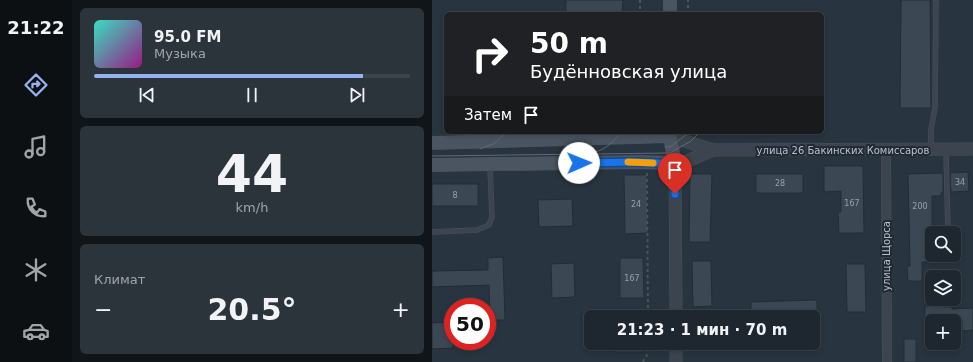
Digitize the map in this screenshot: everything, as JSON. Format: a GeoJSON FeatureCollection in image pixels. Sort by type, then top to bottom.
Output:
{"type":"FeatureCollection","features":[{"type":"Feature","properties":{"kind":"main road"},"geometry":{"type":"LineString","coordinates":[[670,0],[670,12]]}},
{"type":"Feature","properties":{"kind":"main road"},"geometry":{"type":"LineString","coordinates":[[669,134],[675,164]]}},
{"type":"Feature","properties":{"kind":"main road","name":"улица 26 Бакинских Комиссаров"},"geometry":{"type":"LineString","coordinates":[[432,143],[669,134]]}},
{"type":"Feature","properties":{"kind":"main road","name":"улица 26 Бакинских Комиссаров"},"geometry":{"type":"LineString","coordinates":[[432,165],[639,162],[675,164]]}},
{"type":"Feature","properties":{"kind":"street","name":"улица 26 Бакинских Комиссаров"},"geometry":{"type":"LineString","coordinates":[[669,134],[713,150],[973,149]]}},
{"type":"Feature","properties":{"kind":"street","name":"улица 26 Бакинских Комиссаров"},"geometry":{"type":"LineString","coordinates":[[675,164],[683,163],[713,150]]}},
{"type":"Feature","properties":{"kind":"street","name":"улица Щорса"},"geometry":{"type":"LineString","coordinates":[[886,150],[887,362]]}},
{"type":"Feature","properties":{"kind":"street"},"geometry":{"type":"LineString","coordinates":[[675,164],[676,310]]}},
{"type":"Feature","properties":{"kind":"street"},"geometry":{"type":"LineString","coordinates":[[676,350],[676,362]]}},
{"type":"Feature","properties":{"kind":"lane"},"geometry":{"type":"LineString","coordinates":[[931,149],[935,108],[936,0]]}},
{"type":"Feature","properties":{"kind":"lane"},"geometry":{"type":"LineString","coordinates":[[946,149],[948,226]]}},
{"type":"Feature","properties":{"kind":"lane"},"geometry":{"type":"LineString","coordinates":[[432,232],[477,230],[489,225],[492,217],[490,164]]}},
{"type":"Feature","properties":{"kind":"path"},"geometry":{"type":"LineString","coordinates":[[640,0],[640,12]]}},
{"type":"Feature","properties":{"kind":"path"},"geometry":{"type":"LineString","coordinates":[[688,0],[688,12]]}},
{"type":"Feature","properties":{"kind":"path"},"geometry":{"type":"LineString","coordinates":[[647,172],[648,310]]}},
{"type":"Feature","properties":{"kind":"path"},"geometry":{"type":"LineString","coordinates":[[643,362],[648,350]]}},
{"type":"Feature","properties":{"kind":"building"},"geometry":{"type":"Polygon","coordinates":[[[566,0],[623,0],[622,12],[566,12],[566,0]]]}},
{"type":"Feature","properties":{"kind":"building"},"geometry":{"type":"Polygon","coordinates":[[[901,0],[930,0],[931,108],[900,108],[901,0]]]}},
{"type":"Feature","properties":{"kind":"building"},"geometry":{"type":"Polygon","coordinates":[[[824,166],[863,166],[864,233],[839,233],[838,212],[841,212],[841,191],[824,192],[824,166]]]}},
{"type":"Feature","properties":{"kind":"building"},"geometry":{"type":"Polygon","coordinates":[[[968,172],[969,191],[951,192],[950,173],[968,172]]]}},
{"type":"Feature","properties":{"kind":"building"},"geometry":{"type":"Polygon","coordinates":[[[943,173],[943,192],[941,193],[941,196],[932,196],[932,226],[925,226],[925,262],[922,262],[922,281],[908,281],[907,266],[910,266],[908,174],[943,173]]]}},
{"type":"Feature","properties":{"kind":"building"},"geometry":{"type":"Polygon","coordinates":[[[690,174],[712,174],[710,242],[689,242],[690,174]]]}},
{"type":"Feature","properties":{"kind":"building"},"geometry":{"type":"Polygon","coordinates":[[[756,174],[803,174],[803,193],[756,193],[756,174]]]}},
{"type":"Feature","properties":{"kind":"building"},"geometry":{"type":"Polygon","coordinates":[[[624,175],[647,175],[648,233],[625,234],[624,175]]]}},
{"type":"Feature","properties":{"kind":"building"},"geometry":{"type":"Polygon","coordinates":[[[432,184],[478,184],[478,206],[432,206],[432,184]]]}},
{"type":"Feature","properties":{"kind":"building"},"geometry":{"type":"Polygon","coordinates":[[[572,199],[573,226],[539,227],[538,200],[572,199]]]}},
{"type":"Feature","properties":{"kind":"building"},"geometry":{"type":"Polygon","coordinates":[[[503,257],[505,320],[496,320],[496,298],[489,298],[489,285],[432,287],[432,271],[488,270],[488,258],[503,257]]]}},
{"type":"Feature","properties":{"kind":"building"},"geometry":{"type":"Polygon","coordinates":[[[620,258],[643,258],[644,298],[620,298],[620,258]]]}},
{"type":"Feature","properties":{"kind":"building"},"geometry":{"type":"Polygon","coordinates":[[[692,261],[711,261],[712,306],[693,307],[692,261]]]}},
{"type":"Feature","properties":{"kind":"building"},"geometry":{"type":"Polygon","coordinates":[[[574,263],[575,297],[552,298],[551,264],[574,263]]]}},
{"type":"Feature","properties":{"kind":"building"},"geometry":{"type":"Polygon","coordinates":[[[846,264],[865,264],[866,312],[847,312],[846,264]]]}},
{"type":"Feature","properties":{"kind":"building"},"geometry":{"type":"Polygon","coordinates":[[[817,300],[817,310],[751,310],[751,302],[817,300]]]}},
{"type":"Feature","properties":{"kind":"building"},"geometry":{"type":"Polygon","coordinates":[[[925,306],[952,307],[952,309],[973,308],[973,330],[962,331],[961,314],[925,314],[925,306]]]}},
{"type":"Feature","properties":{"kind":"building"},"geometry":{"type":"Polygon","coordinates":[[[444,322],[444,348],[432,349],[432,323],[444,322]]]}},
{"type":"Feature","properties":{"kind":"building"},"geometry":{"type":"Polygon","coordinates":[[[904,339],[916,339],[916,362],[904,362],[904,339]]]}},
{"type":"Feature","properties":{"kind":"building"},"geometry":{"type":"Polygon","coordinates":[[[615,350],[644,350],[644,352],[615,352],[615,350]]]}},
{"type":"Feature","properties":{"kind":"tram line"},"geometry":{"type":"LineString","coordinates":[[480,149],[493,144],[506,134]]}},
{"type":"Feature","properties":{"kind":"tram line"},"geometry":{"type":"LineString","coordinates":[[595,152],[610,144],[619,134]]}},
{"type":"Feature","properties":{"kind":"tram line"},"geometry":{"type":"LineString","coordinates":[[665,147],[670,147],[687,134]]}},
{"type":"Feature","properties":{"kind":"tram line"},"geometry":{"type":"LineString","coordinates":[[432,156],[670,153],[691,141],[698,134]]}},
{"type":"Feature","properties":{"kind":"slow traffic"},"geometry":{"type":"LineString","coordinates":[[628,162],[653,163]]}},
{"type":"Feature","properties":{"kind":"route"},"geometry":{"type":"LineString","coordinates":[[579,163],[639,162],[675,164],[675,194]]}}]}
